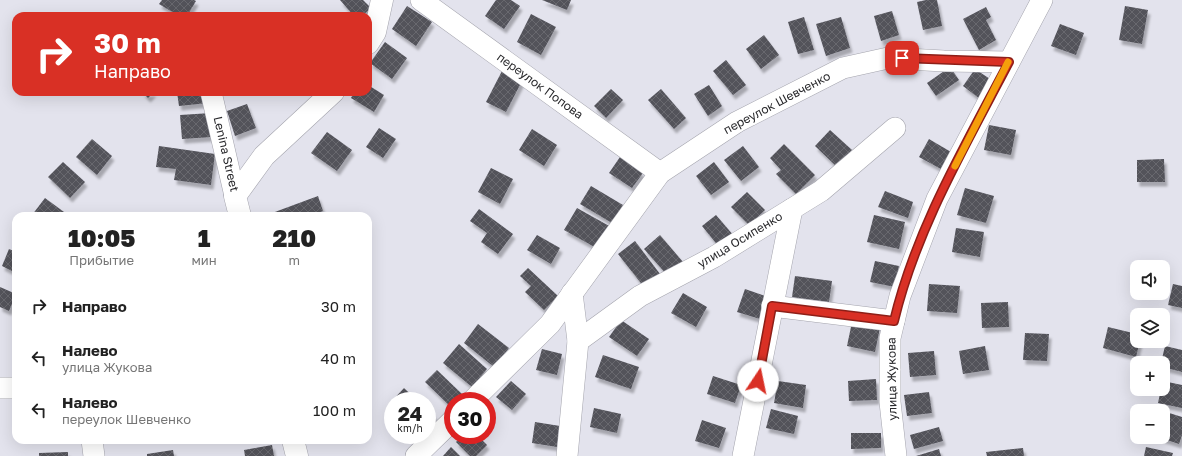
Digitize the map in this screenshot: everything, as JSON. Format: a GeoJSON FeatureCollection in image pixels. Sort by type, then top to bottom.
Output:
{"type":"FeatureCollection","features":[{"type":"Feature","properties":{"kind":"street"},"geometry":{"type":"LineString","coordinates":[[372,37],[375,32],[382,0]]}},
{"type":"Feature","properties":{"kind":"street","name":"переулок Попова"},"geometry":{"type":"LineString","coordinates":[[421,0],[660,173]]}},
{"type":"Feature","properties":{"kind":"street","name":"улица Жукова"},"geometry":{"type":"LineString","coordinates":[[896,456],[890,402],[890,338],[900,296],[937,199],[1042,0]]}},
{"type":"Feature","properties":{"kind":"street","name":"переулок Шевченко"},"geometry":{"type":"LineString","coordinates":[[481,392],[550,324],[660,173],[737,122],[843,68],[888,58],[1009,62]]}},
{"type":"Feature","properties":{"kind":"street","name":"Lenina Street"},"geometry":{"type":"LineString","coordinates":[[212,96],[238,206]]}},
{"type":"Feature","properties":{"kind":"street"},"geometry":{"type":"LineString","coordinates":[[238,206],[264,156],[329,96]]}},
{"type":"Feature","properties":{"kind":"street","name":"улица Осипенко"},"geometry":{"type":"LineString","coordinates":[[578,341],[640,296],[714,257],[821,191],[895,128]]}},
{"type":"Feature","properties":{"kind":"street"},"geometry":{"type":"LineString","coordinates":[[743,456],[792,209]]}},
{"type":"Feature","properties":{"kind":"street"},"geometry":{"type":"LineString","coordinates":[[567,456],[578,341],[572,293]]}},
{"type":"Feature","properties":{"kind":"street"},"geometry":{"type":"LineString","coordinates":[[772,306],[894,321]]}},
{"type":"Feature","properties":{"kind":"street"},"geometry":{"type":"LineString","coordinates":[[0,388],[12,388]]}},
{"type":"Feature","properties":{"kind":"street"},"geometry":{"type":"LineString","coordinates":[[416,456],[444,429]]}},
{"type":"Feature","properties":{"kind":"street"},"geometry":{"type":"LineString","coordinates":[[92,444],[94,456]]}},
{"type":"Feature","properties":{"kind":"street"},"geometry":{"type":"LineString","coordinates":[[294,444],[297,456]]}},
{"type":"Feature","properties":{"kind":"building"},"geometry":{"type":"Polygon","coordinates":[[[162,0],[196,1],[189,12],[172,12],[159,4],[162,0]]]}},
{"type":"Feature","properties":{"kind":"building"},"geometry":{"type":"Polygon","coordinates":[[[340,0],[363,0],[371,8],[366,12],[350,12],[340,0]]]}},
{"type":"Feature","properties":{"kind":"building"},"geometry":{"type":"Polygon","coordinates":[[[496,0],[511,0],[520,6],[504,29],[485,16],[496,0]]]}},
{"type":"Feature","properties":{"kind":"building"},"geometry":{"type":"Polygon","coordinates":[[[542,0],[571,0],[567,10],[542,0]]]}},
{"type":"Feature","properties":{"kind":"building"},"geometry":{"type":"Polygon","coordinates":[[[937,0],[942,26],[923,30],[917,2],[937,0]]]}},
{"type":"Feature","properties":{"kind":"building"},"geometry":{"type":"Polygon","coordinates":[[[407,6],[432,22],[416,46],[392,29],[407,6]]]}},
{"type":"Feature","properties":{"kind":"building"},"geometry":{"type":"Polygon","coordinates":[[[1125,6],[1148,10],[1142,44],[1119,40],[1125,6]]]}},
{"type":"Feature","properties":{"kind":"building"},"geometry":{"type":"Polygon","coordinates":[[[986,7],[991,17],[986,20],[996,40],[979,50],[963,19],[986,7]]]}},
{"type":"Feature","properties":{"kind":"building"},"geometry":{"type":"Polygon","coordinates":[[[892,11],[899,35],[881,41],[874,16],[892,11]]]}},
{"type":"Feature","properties":{"kind":"building"},"geometry":{"type":"Polygon","coordinates":[[[531,14],[556,27],[541,55],[517,42],[531,14]]]}},
{"type":"Feature","properties":{"kind":"building"},"geometry":{"type":"Polygon","coordinates":[[[804,17],[814,50],[798,54],[788,22],[804,17]]]}},
{"type":"Feature","properties":{"kind":"building"},"geometry":{"type":"Polygon","coordinates":[[[841,17],[850,48],[826,56],[816,24],[841,17]]]}},
{"type":"Feature","properties":{"kind":"building"},"geometry":{"type":"Polygon","coordinates":[[[1060,24],[1084,33],[1076,55],[1051,46],[1060,24]]]}},
{"type":"Feature","properties":{"kind":"building"},"geometry":{"type":"Polygon","coordinates":[[[764,35],[779,55],[761,69],[746,49],[764,35]]]}},
{"type":"Feature","properties":{"kind":"building"},"geometry":{"type":"Polygon","coordinates":[[[385,42],[407,58],[392,79],[372,64],[372,60],[385,42]]]}},
{"type":"Feature","properties":{"kind":"building"},"geometry":{"type":"Polygon","coordinates":[[[726,60],[746,85],[733,95],[713,71],[726,60]]]}},
{"type":"Feature","properties":{"kind":"building"},"geometry":{"type":"Polygon","coordinates":[[[950,67],[959,80],[936,96],[927,83],[950,67]]]}},
{"type":"Feature","properties":{"kind":"building"},"geometry":{"type":"Polygon","coordinates":[[[975,69],[993,81],[980,99],[963,86],[975,69]]]}},
{"type":"Feature","properties":{"kind":"building"},"geometry":{"type":"Polygon","coordinates":[[[502,71],[522,81],[506,112],[486,102],[502,71]]]}},
{"type":"Feature","properties":{"kind":"building"},"geometry":{"type":"Polygon","coordinates":[[[709,85],[722,106],[708,116],[694,94],[709,85]]]}},
{"type":"Feature","properties":{"kind":"building"},"geometry":{"type":"Polygon","coordinates":[[[372,88],[384,95],[374,112],[351,98],[352,96],[372,96],[372,88]]]}},
{"type":"Feature","properties":{"kind":"building"},"geometry":{"type":"Polygon","coordinates":[[[611,89],[623,100],[606,118],[594,106],[611,89]]]}},
{"type":"Feature","properties":{"kind":"building"},"geometry":{"type":"Polygon","coordinates":[[[661,89],[686,118],[674,129],[648,100],[661,89]]]}},
{"type":"Feature","properties":{"kind":"building"},"geometry":{"type":"Polygon","coordinates":[[[178,96],[207,96],[208,103],[179,106],[178,96]]]}},
{"type":"Feature","properties":{"kind":"building"},"geometry":{"type":"Polygon","coordinates":[[[247,104],[256,128],[235,136],[227,111],[247,104]]]}},
{"type":"Feature","properties":{"kind":"building"},"geometry":{"type":"Polygon","coordinates":[[[211,113],[212,137],[182,139],[180,115],[211,113]]]}},
{"type":"Feature","properties":{"kind":"building"},"geometry":{"type":"Polygon","coordinates":[[[989,125],[1016,130],[1011,155],[984,150],[989,125]]]}},
{"type":"Feature","properties":{"kind":"building"},"geometry":{"type":"Polygon","coordinates":[[[379,128],[396,139],[383,158],[366,147],[379,128]]]}},
{"type":"Feature","properties":{"kind":"building"},"geometry":{"type":"Polygon","coordinates":[[[532,129],[557,145],[544,166],[519,150],[532,129]]]}},
{"type":"Feature","properties":{"kind":"building"},"geometry":{"type":"Polygon","coordinates":[[[830,130],[852,150],[837,167],[815,146],[830,130]]]}},
{"type":"Feature","properties":{"kind":"building"},"geometry":{"type":"Polygon","coordinates":[[[327,132],[352,150],[337,171],[311,153],[327,132]]]}},
{"type":"Feature","properties":{"kind":"building"},"geometry":{"type":"Polygon","coordinates":[[[92,139],[112,156],[97,175],[76,157],[92,139]]]}},
{"type":"Feature","properties":{"kind":"building"},"geometry":{"type":"Polygon","coordinates":[[[929,139],[951,152],[941,169],[919,157],[929,139]]]}},
{"type":"Feature","properties":{"kind":"building"},"geometry":{"type":"Polygon","coordinates":[[[784,144],[815,175],[796,194],[776,174],[781,170],[770,158],[784,144]]]}},
{"type":"Feature","properties":{"kind":"building"},"geometry":{"type":"Polygon","coordinates":[[[159,146],[215,154],[211,185],[174,180],[176,169],[156,167],[159,146]]]}},
{"type":"Feature","properties":{"kind":"building"},"geometry":{"type":"Polygon","coordinates":[[[743,146],[759,167],[741,181],[724,160],[743,146]]]}},
{"type":"Feature","properties":{"kind":"building"},"geometry":{"type":"Polygon","coordinates":[[[620,157],[643,173],[632,188],[609,173],[620,157]]]}},
{"type":"Feature","properties":{"kind":"building"},"geometry":{"type":"Polygon","coordinates":[[[1164,159],[1165,182],[1137,182],[1137,160],[1164,159]]]}},
{"type":"Feature","properties":{"kind":"building"},"geometry":{"type":"Polygon","coordinates":[[[63,162],[85,182],[70,198],[48,177],[63,162]]]}},
{"type":"Feature","properties":{"kind":"building"},"geometry":{"type":"Polygon","coordinates":[[[714,162],[729,182],[711,195],[696,176],[714,162]]]}},
{"type":"Feature","properties":{"kind":"building"},"geometry":{"type":"Polygon","coordinates":[[[491,168],[513,179],[500,204],[478,192],[491,168]]]}},
{"type":"Feature","properties":{"kind":"building"},"geometry":{"type":"Polygon","coordinates":[[[591,186],[623,205],[612,223],[580,204],[591,186]]]}},
{"type":"Feature","properties":{"kind":"building"},"geometry":{"type":"Polygon","coordinates":[[[965,188],[994,196],[986,223],[957,215],[965,188]]]}},
{"type":"Feature","properties":{"kind":"building"},"geometry":{"type":"Polygon","coordinates":[[[885,191],[913,202],[908,218],[878,207],[885,191]]]}},
{"type":"Feature","properties":{"kind":"building"},"geometry":{"type":"Polygon","coordinates":[[[747,192],[765,210],[749,225],[731,207],[747,192]]]}},
{"type":"Feature","properties":{"kind":"building"},"geometry":{"type":"Polygon","coordinates":[[[318,196],[323,211],[320,212],[275,212],[318,196]]]}},
{"type":"Feature","properties":{"kind":"building"},"geometry":{"type":"Polygon","coordinates":[[[45,198],[64,212],[34,212],[45,198]]]}},
{"type":"Feature","properties":{"kind":"building"},"geometry":{"type":"Polygon","coordinates":[[[577,208],[611,227],[598,249],[564,230],[577,208]]]}},
{"type":"Feature","properties":{"kind":"building"},"geometry":{"type":"Polygon","coordinates":[[[479,209],[513,234],[498,254],[481,242],[487,233],[470,221],[479,209]]]}},
{"type":"Feature","properties":{"kind":"building"},"geometry":{"type":"Polygon","coordinates":[[[716,215],[734,236],[720,248],[702,226],[716,215]]]}},
{"type":"Feature","properties":{"kind":"building"},"geometry":{"type":"Polygon","coordinates":[[[874,215],[905,222],[899,249],[867,242],[874,215]]]}},
{"type":"Feature","properties":{"kind":"building"},"geometry":{"type":"Polygon","coordinates":[[[956,228],[984,232],[980,257],[952,252],[956,228]]]}},
{"type":"Feature","properties":{"kind":"building"},"geometry":{"type":"Polygon","coordinates":[[[537,235],[560,248],[551,264],[527,250],[537,235]]]}},
{"type":"Feature","properties":{"kind":"building"},"geometry":{"type":"Polygon","coordinates":[[[660,235],[683,262],[668,276],[644,249],[660,235]]]}},
{"type":"Feature","properties":{"kind":"building"},"geometry":{"type":"Polygon","coordinates":[[[635,241],[660,274],[644,287],[618,254],[635,241]]]}},
{"type":"Feature","properties":{"kind":"building"},"geometry":{"type":"Polygon","coordinates":[[[9,249],[12,250],[12,271],[2,266],[9,249]]]}},
{"type":"Feature","properties":{"kind":"building"},"geometry":{"type":"Polygon","coordinates":[[[875,261],[899,266],[895,287],[870,282],[875,261]]]}},
{"type":"Feature","properties":{"kind":"building"},"geometry":{"type":"Polygon","coordinates":[[[528,268],[558,296],[544,310],[525,292],[531,286],[520,276],[528,268]]]}},
{"type":"Feature","properties":{"kind":"building"},"geometry":{"type":"Polygon","coordinates":[[[795,276],[832,281],[829,302],[792,297],[795,276]]]}},
{"type":"Feature","properties":{"kind":"building"},"geometry":{"type":"Polygon","coordinates":[[[929,284],[960,286],[957,313],[927,311],[929,284]]]}},
{"type":"Feature","properties":{"kind":"building"},"geometry":{"type":"Polygon","coordinates":[[[1173,284],[1182,286],[1182,308],[1168,305],[1173,284]]]}},
{"type":"Feature","properties":{"kind":"building"},"geometry":{"type":"Polygon","coordinates":[[[0,287],[12,292],[12,304],[9,311],[0,307],[0,287]]]}},
{"type":"Feature","properties":{"kind":"building"},"geometry":{"type":"Polygon","coordinates":[[[745,289],[768,297],[760,319],[737,312],[745,289]]]}},
{"type":"Feature","properties":{"kind":"building"},"geometry":{"type":"Polygon","coordinates":[[[683,293],[707,307],[696,327],[671,313],[683,293]]]}},
{"type":"Feature","properties":{"kind":"building"},"geometry":{"type":"Polygon","coordinates":[[[1008,302],[1009,327],[982,328],[981,303],[1008,302]]]}},
{"type":"Feature","properties":{"kind":"building"},"geometry":{"type":"Polygon","coordinates":[[[621,320],[649,339],[637,356],[609,337],[621,320]]]}},
{"type":"Feature","properties":{"kind":"building"},"geometry":{"type":"Polygon","coordinates":[[[852,322],[880,328],[875,352],[847,346],[852,322]]]}},
{"type":"Feature","properties":{"kind":"building"},"geometry":{"type":"Polygon","coordinates":[[[478,324],[509,348],[494,367],[464,343],[478,324]]]}},
{"type":"Feature","properties":{"kind":"building"},"geometry":{"type":"Polygon","coordinates":[[[1108,327],[1130,332],[1130,348],[1138,348],[1136,356],[1132,356],[1103,348],[1108,327]]]}},
{"type":"Feature","properties":{"kind":"building"},"geometry":{"type":"Polygon","coordinates":[[[1025,333],[1049,334],[1047,361],[1023,360],[1025,333]]]}},
{"type":"Feature","properties":{"kind":"building"},"geometry":{"type":"Polygon","coordinates":[[[459,344],[487,369],[472,387],[443,363],[459,344]]]}},
{"type":"Feature","properties":{"kind":"building"},"geometry":{"type":"Polygon","coordinates":[[[985,346],[989,370],[963,374],[959,351],[985,346]]]}},
{"type":"Feature","properties":{"kind":"building"},"geometry":{"type":"Polygon","coordinates":[[[1170,347],[1182,350],[1182,372],[1170,369],[1170,356],[1163,356],[1165,348],[1170,347]]]}},
{"type":"Feature","properties":{"kind":"building"},"geometry":{"type":"Polygon","coordinates":[[[542,349],[562,354],[557,375],[536,370],[542,349]]]}},
{"type":"Feature","properties":{"kind":"building"},"geometry":{"type":"Polygon","coordinates":[[[934,351],[936,375],[910,377],[908,353],[934,351]]]}},
{"type":"Feature","properties":{"kind":"building"},"geometry":{"type":"Polygon","coordinates":[[[603,355],[639,367],[631,389],[595,377],[603,355]]]}},
{"type":"Feature","properties":{"kind":"building"},"geometry":{"type":"Polygon","coordinates":[[[437,370],[460,392],[444,392],[444,400],[425,382],[437,370]]]}},
{"type":"Feature","properties":{"kind":"building"},"geometry":{"type":"Polygon","coordinates":[[[713,376],[741,385],[735,403],[707,394],[713,376]]]}},
{"type":"Feature","properties":{"kind":"building"},"geometry":{"type":"Polygon","coordinates":[[[876,379],[877,400],[849,401],[848,381],[876,379]]]}},
{"type":"Feature","properties":{"kind":"building"},"geometry":{"type":"Polygon","coordinates":[[[511,381],[526,394],[512,410],[496,397],[511,381]]]}},
{"type":"Feature","properties":{"kind":"building"},"geometry":{"type":"Polygon","coordinates":[[[778,381],[806,385],[803,408],[774,403],[778,381]]]}},
{"type":"Feature","properties":{"kind":"building"},"geometry":{"type":"Polygon","coordinates":[[[1170,382],[1182,385],[1182,408],[1170,406],[1170,404],[1158,403],[1160,396],[1170,396],[1170,382]]]}},
{"type":"Feature","properties":{"kind":"building"},"geometry":{"type":"Polygon","coordinates":[[[404,388],[408,392],[400,392],[404,388]]]}},
{"type":"Feature","properties":{"kind":"building"},"geometry":{"type":"Polygon","coordinates":[[[929,392],[932,413],[907,416],[904,395],[929,392]]]}},
{"type":"Feature","properties":{"kind":"building"},"geometry":{"type":"Polygon","coordinates":[[[594,408],[621,414],[617,433],[590,427],[594,408]]]}},
{"type":"Feature","properties":{"kind":"building"},"geometry":{"type":"Polygon","coordinates":[[[771,409],[798,416],[794,434],[766,428],[771,409]]]}},
{"type":"Feature","properties":{"kind":"building"},"geometry":{"type":"Polygon","coordinates":[[[1170,413],[1182,417],[1182,435],[1179,444],[1170,441],[1170,413]]]}},
{"type":"Feature","properties":{"kind":"building"},"geometry":{"type":"Polygon","coordinates":[[[702,420],[726,428],[719,448],[695,441],[702,420]]]}},
{"type":"Feature","properties":{"kind":"building"},"geometry":{"type":"Polygon","coordinates":[[[535,422],[560,426],[557,447],[532,443],[535,422]]]}},
{"type":"Feature","properties":{"kind":"building"},"geometry":{"type":"Polygon","coordinates":[[[939,427],[943,441],[914,449],[910,435],[939,427]]]}},
{"type":"Feature","properties":{"kind":"building"},"geometry":{"type":"Polygon","coordinates":[[[851,433],[881,433],[881,448],[851,449],[851,433]]]}},
{"type":"Feature","properties":{"kind":"building"},"geometry":{"type":"Polygon","coordinates":[[[458,444],[487,445],[476,456],[470,456],[458,444]]]}},
{"type":"Feature","properties":{"kind":"building"},"geometry":{"type":"Polygon","coordinates":[[[272,445],[274,456],[245,456],[244,450],[272,445]]]}},
{"type":"Feature","properties":{"kind":"building"},"geometry":{"type":"Polygon","coordinates":[[[451,447],[460,456],[443,456],[451,447]]]}},
{"type":"Feature","properties":{"kind":"building"},"geometry":{"type":"Polygon","coordinates":[[[1146,447],[1173,453],[1172,456],[1144,456],[1146,447]]]}},
{"type":"Feature","properties":{"kind":"building"},"geometry":{"type":"Polygon","coordinates":[[[1023,448],[1024,456],[987,456],[986,452],[1023,448]]]}},
{"type":"Feature","properties":{"kind":"building"},"geometry":{"type":"Polygon","coordinates":[[[939,449],[941,456],[916,456],[939,449]]]}},
{"type":"Feature","properties":{"kind":"building"},"geometry":{"type":"Polygon","coordinates":[[[173,450],[174,456],[147,456],[147,454],[173,450]]]}},
{"type":"Feature","properties":{"kind":"building"},"geometry":{"type":"Polygon","coordinates":[[[68,452],[68,456],[39,456],[39,453],[68,452]]]}},
{"type":"Feature","properties":{"kind":"slow traffic"},"geometry":{"type":"LineString","coordinates":[[955,166],[1008,62]]}},
{"type":"Feature","properties":{"kind":"route"},"geometry":{"type":"LineString","coordinates":[[758,381],[772,306],[894,321],[900,296],[937,199],[1009,62],[944,61],[902,58]]}}]}
